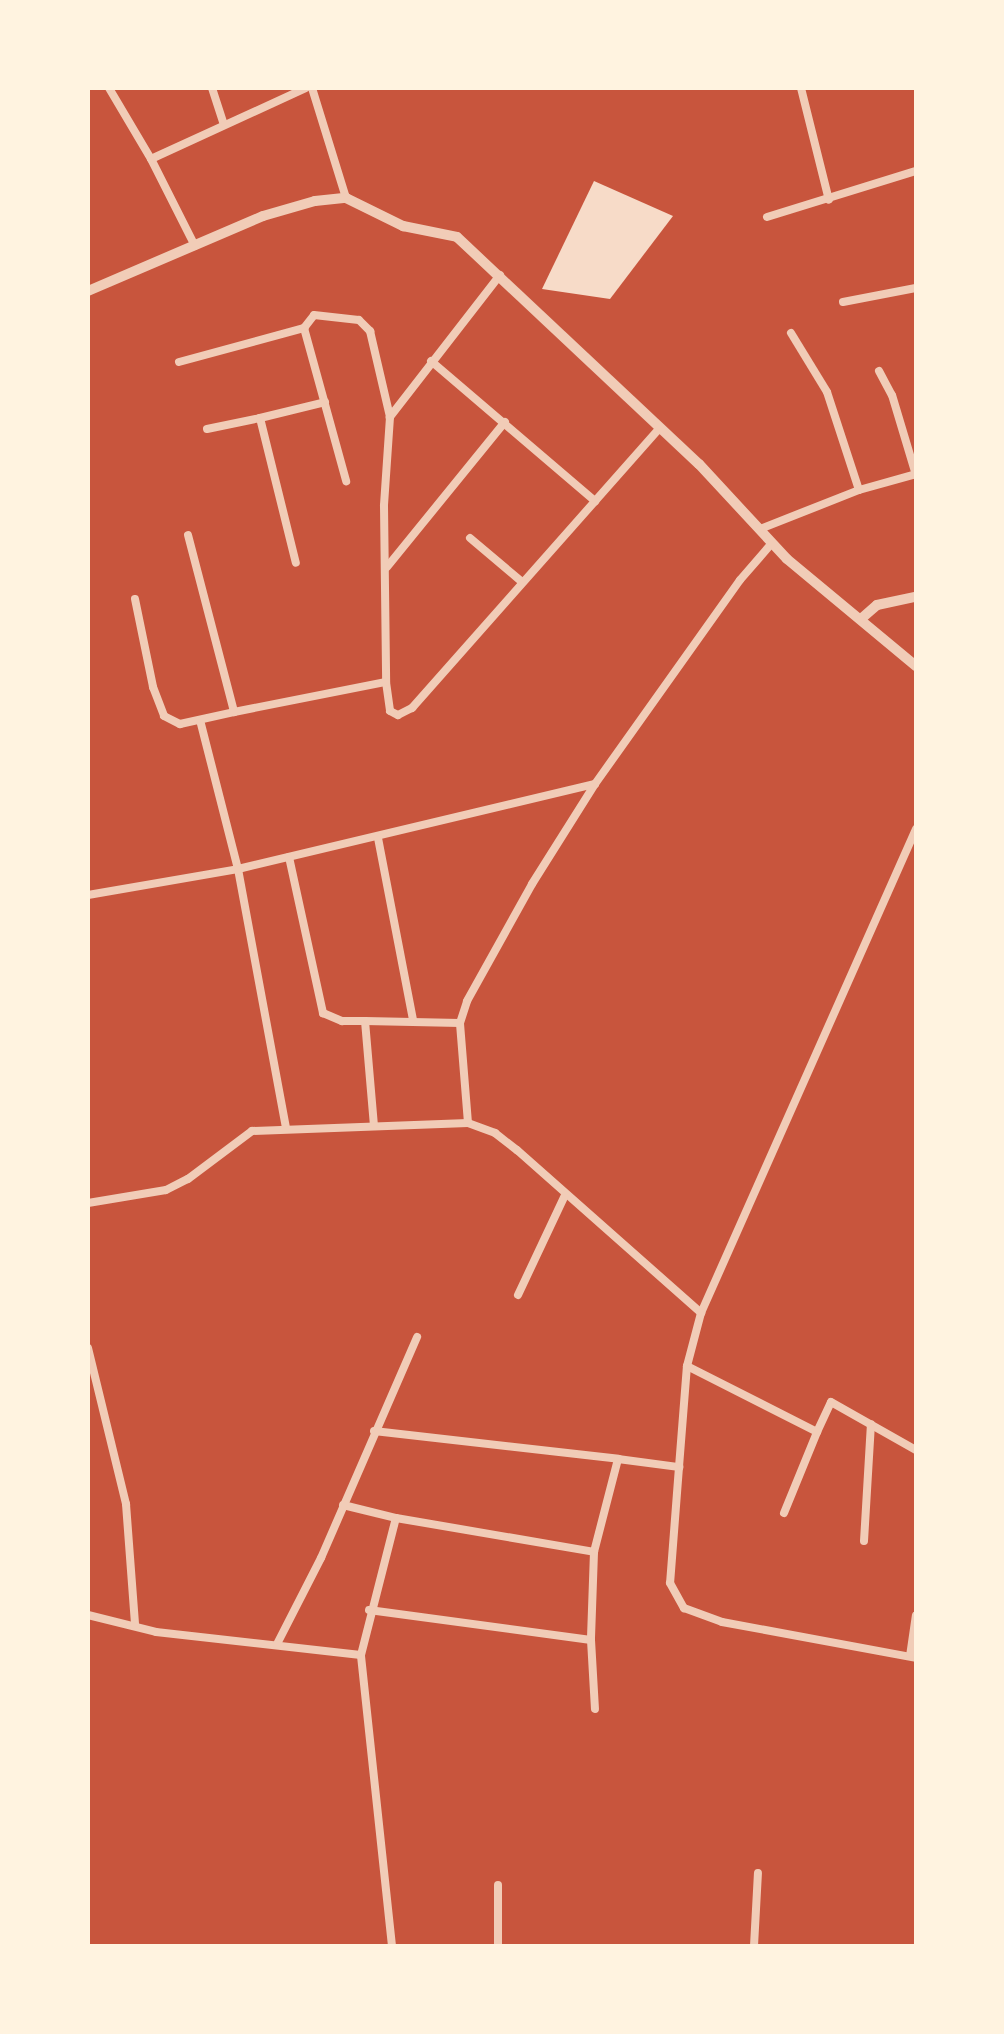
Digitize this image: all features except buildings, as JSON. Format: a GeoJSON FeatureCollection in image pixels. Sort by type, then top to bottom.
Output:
{"type":"FeatureCollection","features":[{"type":"Feature","properties":{"kind":"street"},"geometry":{"type":"LineString","coordinates":[[109,88],[195,246]]}},
{"type":"Feature","properties":{"kind":"street"},"geometry":{"type":"LineString","coordinates":[[212,88],[223,122]]}},
{"type":"Feature","properties":{"kind":"street"},"geometry":{"type":"LineString","coordinates":[[151,159],[223,122],[309,88],[346,198]]}},
{"type":"Feature","properties":{"kind":"street"},"geometry":{"type":"LineString","coordinates":[[801,88],[830,200]]}},
{"type":"Feature","properties":{"kind":"street"},"geometry":{"type":"LineString","coordinates":[[767,218],[916,171]]}},
{"type":"Feature","properties":{"kind":"street"},"geometry":{"type":"LineString","coordinates":[[88,291],[291,206],[346,198],[403,226],[456,238],[660,428],[772,543],[916,666]]}},
{"type":"Feature","properties":{"kind":"street"},"geometry":{"type":"LineString","coordinates":[[390,417],[500,275]]}},
{"type":"Feature","properties":{"kind":"street"},"geometry":{"type":"LineString","coordinates":[[843,302],[916,288]]}},
{"type":"Feature","properties":{"kind":"street"},"geometry":{"type":"LineString","coordinates":[[179,362],[304,328],[314,315],[366,324],[390,417],[384,471],[386,682],[390,711],[405,713],[660,428]]}},
{"type":"Feature","properties":{"kind":"street"},"geometry":{"type":"LineString","coordinates":[[304,328],[346,482]]}},
{"type":"Feature","properties":{"kind":"street"},"geometry":{"type":"LineString","coordinates":[[790,333],[826,392],[859,490]]}},
{"type":"Feature","properties":{"kind":"street"},"geometry":{"type":"LineString","coordinates":[[431,361],[595,501]]}},
{"type":"Feature","properties":{"kind":"street"},"geometry":{"type":"LineString","coordinates":[[760,529],[859,490],[916,474],[892,395],[879,371]]}},
{"type":"Feature","properties":{"kind":"street"},"geometry":{"type":"LineString","coordinates":[[207,429],[326,402]]}},
{"type":"Feature","properties":{"kind":"street"},"geometry":{"type":"LineString","coordinates":[[260,418],[296,564]]}},
{"type":"Feature","properties":{"kind":"street"},"geometry":{"type":"LineString","coordinates":[[387,568],[505,422]]}},
{"type":"Feature","properties":{"kind":"street"},"geometry":{"type":"LineString","coordinates":[[188,535],[234,712]]}},
{"type":"Feature","properties":{"kind":"street"},"geometry":{"type":"LineString","coordinates":[[470,538],[522,582]]}},
{"type":"Feature","properties":{"kind":"street"},"geometry":{"type":"LineString","coordinates":[[468,1123],[460,1024],[484,967],[596,784],[740,580],[772,543]]}},
{"type":"Feature","properties":{"kind":"street"},"geometry":{"type":"LineString","coordinates":[[862,618],[878,605],[916,597]]}},
{"type":"Feature","properties":{"kind":"street"},"geometry":{"type":"LineString","coordinates":[[135,599],[159,708],[171,722],[200,720],[386,682]]}},
{"type":"Feature","properties":{"kind":"street"},"geometry":{"type":"LineString","coordinates":[[200,720],[238,869],[286,1128]]}},
{"type":"Feature","properties":{"kind":"street"},"geometry":{"type":"LineString","coordinates":[[88,895],[238,869],[596,784]]}},
{"type":"Feature","properties":{"kind":"street"},"geometry":{"type":"LineString","coordinates":[[916,829],[701,1313],[687,1366],[670,1583],[684,1608],[722,1622],[913,1657],[916,1615]]}},
{"type":"Feature","properties":{"kind":"street"},"geometry":{"type":"LineString","coordinates":[[378,838],[414,1019]]}},
{"type":"Feature","properties":{"kind":"street"},"geometry":{"type":"LineString","coordinates":[[289,857],[322,1013],[342,1021],[414,1019],[460,1024]]}},
{"type":"Feature","properties":{"kind":"street"},"geometry":{"type":"LineString","coordinates":[[366,1021],[374,1126]]}},
{"type":"Feature","properties":{"kind":"street"},"geometry":{"type":"LineString","coordinates":[[88,1203],[166,1190],[188,1180],[252,1132],[468,1123],[495,1133],[701,1313]]}},
{"type":"Feature","properties":{"kind":"street"},"geometry":{"type":"LineString","coordinates":[[518,1295],[564,1195]]}},
{"type":"Feature","properties":{"kind":"street"},"geometry":{"type":"LineString","coordinates":[[277,1644],[417,1336]]}},
{"type":"Feature","properties":{"kind":"street"},"geometry":{"type":"LineString","coordinates":[[88,1348],[126,1504],[134,1625]]}},
{"type":"Feature","properties":{"kind":"street"},"geometry":{"type":"LineString","coordinates":[[687,1366],[817,1432]]}},
{"type":"Feature","properties":{"kind":"street"},"geometry":{"type":"LineString","coordinates":[[784,1513],[832,1402],[916,1450]]}},
{"type":"Feature","properties":{"kind":"street"},"geometry":{"type":"LineString","coordinates":[[864,1542],[870,1424]]}},
{"type":"Feature","properties":{"kind":"street"},"geometry":{"type":"LineString","coordinates":[[374,1432],[679,1466]]}},
{"type":"Feature","properties":{"kind":"street"},"geometry":{"type":"LineString","coordinates":[[596,1710],[591,1640],[594,1552],[618,1459]]}},
{"type":"Feature","properties":{"kind":"street"},"geometry":{"type":"LineString","coordinates":[[343,1505],[396,1518],[594,1552]]}},
{"type":"Feature","properties":{"kind":"street"},"geometry":{"type":"LineString","coordinates":[[392,1946],[361,1655],[369,1610],[396,1518]]}},
{"type":"Feature","properties":{"kind":"street"},"geometry":{"type":"LineString","coordinates":[[369,1610],[591,1640]]}},
{"type":"Feature","properties":{"kind":"street"},"geometry":{"type":"LineString","coordinates":[[88,1615],[245,1644],[277,1644],[361,1655]]}},
{"type":"Feature","properties":{"kind":"street"},"geometry":{"type":"LineString","coordinates":[[754,1946],[758,1872]]}},
{"type":"Feature","properties":{"kind":"street"},"geometry":{"type":"LineString","coordinates":[[498,1885],[498,1946]]}}]}
